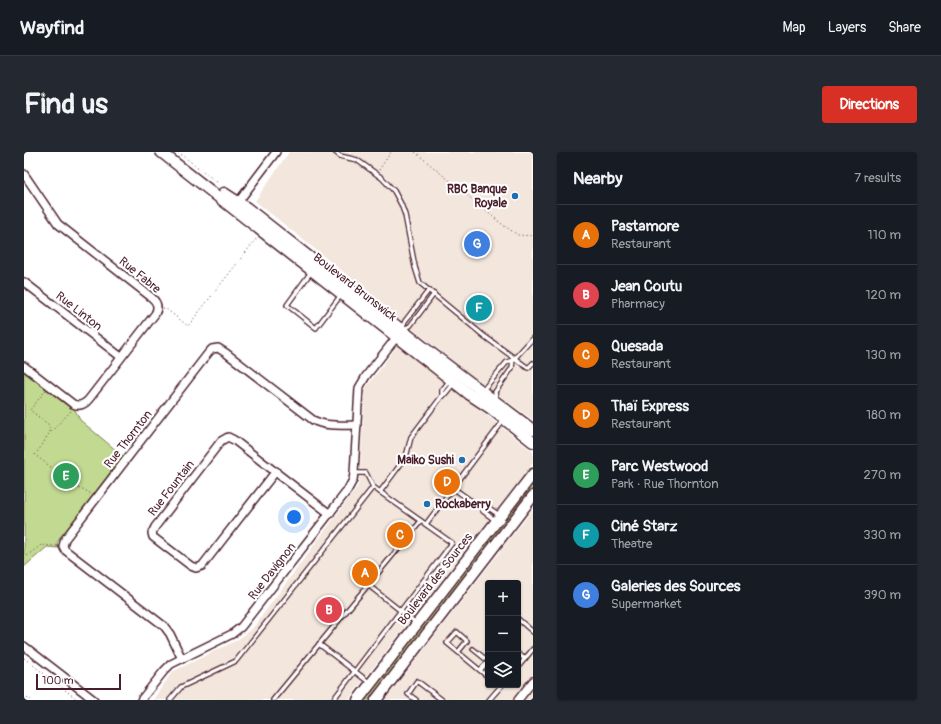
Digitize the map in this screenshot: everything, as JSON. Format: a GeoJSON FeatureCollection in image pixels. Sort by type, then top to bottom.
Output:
{"type":"FeatureCollection","features":[{"type":"Feature","properties":{"kind":"street","name":"Boulevard Brunswick"},"geometry":{"type":"LineString","coordinates":[[161,152],[236,205],[399,333],[533,442]]}},
{"type":"Feature","properties":{"kind":"street","name":"Boulevard Brunswick"},"geometry":{"type":"LineString","coordinates":[[172,152],[313,271],[342,294],[399,333]]}},
{"type":"Feature","properties":{"kind":"street"},"geometry":{"type":"LineString","coordinates":[[236,205],[276,152]]}},
{"type":"Feature","properties":{"kind":"street","name":"Rue Fabre"},"geometry":{"type":"LineString","coordinates":[[24,176],[58,224],[155,300],[157,307],[155,314],[84,404],[75,405],[71,403],[24,366]]}},
{"type":"Feature","properties":{"kind":"street","name":"Rue Linton"},"geometry":{"type":"LineString","coordinates":[[24,282],[121,357]]}},
{"type":"Feature","properties":{"kind":"street","name":"Rue Davignon"},"geometry":{"type":"LineString","coordinates":[[140,700],[166,668],[182,658],[232,634],[241,627],[350,487],[354,473],[358,397],[360,386],[399,333]]}},
{"type":"Feature","properties":{"kind":"street","name":"Rue Thornton"},"geometry":{"type":"LineString","coordinates":[[182,658],[166,628],[65,550],[63,544],[65,539],[209,352],[214,348],[218,348],[226,353],[316,422],[357,426]]}},
{"type":"Feature","properties":{"kind":"street","name":"Boulevard Brunswick"},"geometry":{"type":"LineString","coordinates":[[454,378],[482,391],[533,430]]}},
{"type":"Feature","properties":{"kind":"street","name":"Rue Fountain"},"geometry":{"type":"LineString","coordinates":[[276,471],[202,566],[196,568],[191,566],[154,537],[152,533],[154,527],[221,441],[230,437],[276,471],[330,514]]}},
{"type":"Feature","properties":{"kind":"street","name":"Boulevard des Sources"},"geometry":{"type":"LineString","coordinates":[[358,700],[533,474]]}},
{"type":"Feature","properties":{"kind":"street"},"geometry":{"type":"LineString","coordinates":[[376,700],[533,496]]}},
{"type":"Feature","properties":{"kind":"street"},"geometry":{"type":"LineString","coordinates":[[24,646],[94,700]]}},
{"type":"Feature","properties":{"kind":"street"},"geometry":{"type":"LineString","coordinates":[[518,700],[533,681]]}},
{"type":"Feature","properties":{"kind":"lane"},"geometry":{"type":"LineString","coordinates":[[335,152],[340,156],[357,160],[376,174],[394,191],[405,216],[415,267],[420,283],[514,359],[528,368],[533,363]]}},
{"type":"Feature","properties":{"kind":"lane"},"geometry":{"type":"LineString","coordinates":[[313,271],[286,305],[316,328],[342,294]]}},
{"type":"Feature","properties":{"kind":"lane"},"geometry":{"type":"LineString","coordinates":[[399,333],[405,321],[429,290]]}},
{"type":"Feature","properties":{"kind":"lane"},"geometry":{"type":"LineString","coordinates":[[399,333],[410,326],[434,294]]}},
{"type":"Feature","properties":{"kind":"lane"},"geometry":{"type":"LineString","coordinates":[[482,391],[507,362],[514,359],[533,338]]}},
{"type":"Feature","properties":{"kind":"lane"},"geometry":{"type":"LineString","coordinates":[[498,402],[495,392],[512,368],[514,359]]}},
{"type":"Feature","properties":{"kind":"lane"},"geometry":{"type":"LineString","coordinates":[[380,492],[406,457],[411,437],[442,396],[442,390],[454,378]]}},
{"type":"Feature","properties":{"kind":"lane"},"geometry":{"type":"LineString","coordinates":[[426,524],[505,420]]}},
{"type":"Feature","properties":{"kind":"lane"},"geometry":{"type":"LineString","coordinates":[[333,700],[452,543],[373,487],[366,473],[354,473]]}},
{"type":"Feature","properties":{"kind":"lane"},"geometry":{"type":"LineString","coordinates":[[170,700],[181,687],[236,661],[373,487]]}},
{"type":"Feature","properties":{"kind":"lane"},"geometry":{"type":"LineString","coordinates":[[453,488],[480,506],[486,506],[498,518]]}},
{"type":"Feature","properties":{"kind":"lane"},"geometry":{"type":"LineString","coordinates":[[480,506],[483,512],[498,518]]}},
{"type":"Feature","properties":{"kind":"lane"},"geometry":{"type":"LineString","coordinates":[[273,700],[421,521]]}},
{"type":"Feature","properties":{"kind":"lane"},"geometry":{"type":"LineString","coordinates":[[368,585],[416,624]]}},
{"type":"Feature","properties":{"kind":"lane"},"geometry":{"type":"LineString","coordinates":[[521,622],[533,632]]}},
{"type":"Feature","properties":{"kind":"lane"},"geometry":{"type":"LineString","coordinates":[[458,652],[467,640],[457,632],[447,644],[485,674]]}},
{"type":"Feature","properties":{"kind":"lane"},"geometry":{"type":"LineString","coordinates":[[319,644],[371,684]]}},
{"type":"Feature","properties":{"kind":"lane"},"geometry":{"type":"LineString","coordinates":[[473,649],[485,659]]}},
{"type":"Feature","properties":{"kind":"lane"},"geometry":{"type":"LineString","coordinates":[[521,664],[533,649]]}},
{"type":"Feature","properties":{"kind":"lane"},"geometry":{"type":"LineString","coordinates":[[521,656],[525,659]]}},
{"type":"Feature","properties":{"kind":"lane"},"geometry":{"type":"LineString","coordinates":[[480,670],[485,665]]}},
{"type":"Feature","properties":{"kind":"lane"},"geometry":{"type":"LineString","coordinates":[[416,700],[408,694],[417,681],[442,700]]}},
{"type":"Feature","properties":{"kind":"lane"},"geometry":{"type":"LineString","coordinates":[[489,700],[498,688]]}},
{"type":"Feature","properties":{"kind":"path"},"geometry":{"type":"LineString","coordinates":[[178,152],[222,187]]}},
{"type":"Feature","properties":{"kind":"path"},"geometry":{"type":"LineString","coordinates":[[376,174],[391,152]]}},
{"type":"Feature","properties":{"kind":"path"},"geometry":{"type":"LineString","coordinates":[[415,152],[503,225],[518,235],[533,236]]}},
{"type":"Feature","properties":{"kind":"path"},"geometry":{"type":"LineString","coordinates":[[162,308],[166,309],[188,326],[258,236]]}},
{"type":"Feature","properties":{"kind":"path"},"geometry":{"type":"LineString","coordinates":[[46,389],[30,410],[49,425],[49,434]]}},
{"type":"Feature","properties":{"kind":"path"},"geometry":{"type":"LineString","coordinates":[[73,409],[49,434],[35,455],[80,489],[83,489],[92,495]]}},
{"type":"Feature","properties":{"kind":"path"},"geometry":{"type":"LineString","coordinates":[[24,558],[41,545],[57,546]]}},
{"type":"Feature","properties":{"kind":"path"},"geometry":{"type":"LineString","coordinates":[[24,658],[78,700]]}},
{"type":"Feature","properties":{"kind":"path"},"geometry":{"type":"LineString","coordinates":[[24,695],[31,700]]}},
{"type":"Feature","properties":{"kind":"shaded area"},"geometry":{"type":"Polygon","coordinates":[[[289,152],[533,152],[533,420],[479,381],[397,317],[383,304],[255,201],[289,152]]]}},
{"type":"Feature","properties":{"kind":"shaded area"},"geometry":{"type":"Polygon","coordinates":[[[398,345],[533,452],[533,463],[348,700],[153,700],[172,672],[235,641],[252,629],[358,486],[365,389],[398,345]]]}},
{"type":"Feature","properties":{"kind":"shaded area"},"geometry":{"type":"Polygon","coordinates":[[[533,509],[533,700],[385,700],[533,509]]]}},
{"type":"Feature","properties":{"kind":"green space"},"geometry":{"type":"Polygon","coordinates":[[[24,372],[75,410],[80,420],[123,456],[60,538],[57,543],[58,548],[47,547],[24,567],[24,372]]]}},
{"type":"Feature","properties":{"kind":"green space"},"geometry":{"type":"Polygon","coordinates":[[[533,482],[533,488],[369,700],[364,700],[533,482]]]}},
{"type":"Feature","properties":{"kind":"place","name":"RBC Banque Royale"},"geometry":{"type":"Point","coordinates":[515,196]}},
{"type":"Feature","properties":{"kind":"place","name":"Galeries des Sources"},"geometry":{"type":"Point","coordinates":[477,244]}},
{"type":"Feature","properties":{"kind":"place","name":"Ciné Starz"},"geometry":{"type":"Point","coordinates":[479,308]}},
{"type":"Feature","properties":{"kind":"place","name":"Maiko Sushi"},"geometry":{"type":"Point","coordinates":[462,460]}},
{"type":"Feature","properties":{"kind":"place","name":"Parc Westwood"},"geometry":{"type":"Point","coordinates":[66,476]}},
{"type":"Feature","properties":{"kind":"place","name":"Thaï Express"},"geometry":{"type":"Point","coordinates":[447,482]}},
{"type":"Feature","properties":{"kind":"place","name":"Rockaberry"},"geometry":{"type":"Point","coordinates":[427,504]}},
{"type":"Feature","properties":{"kind":"place","name":"Quesada"},"geometry":{"type":"Point","coordinates":[400,535]}},
{"type":"Feature","properties":{"kind":"place","name":"Pastamore"},"geometry":{"type":"Point","coordinates":[365,573]}},
{"type":"Feature","properties":{"kind":"place","name":"Jean Coutu"},"geometry":{"type":"Point","coordinates":[329,610]}}]}
